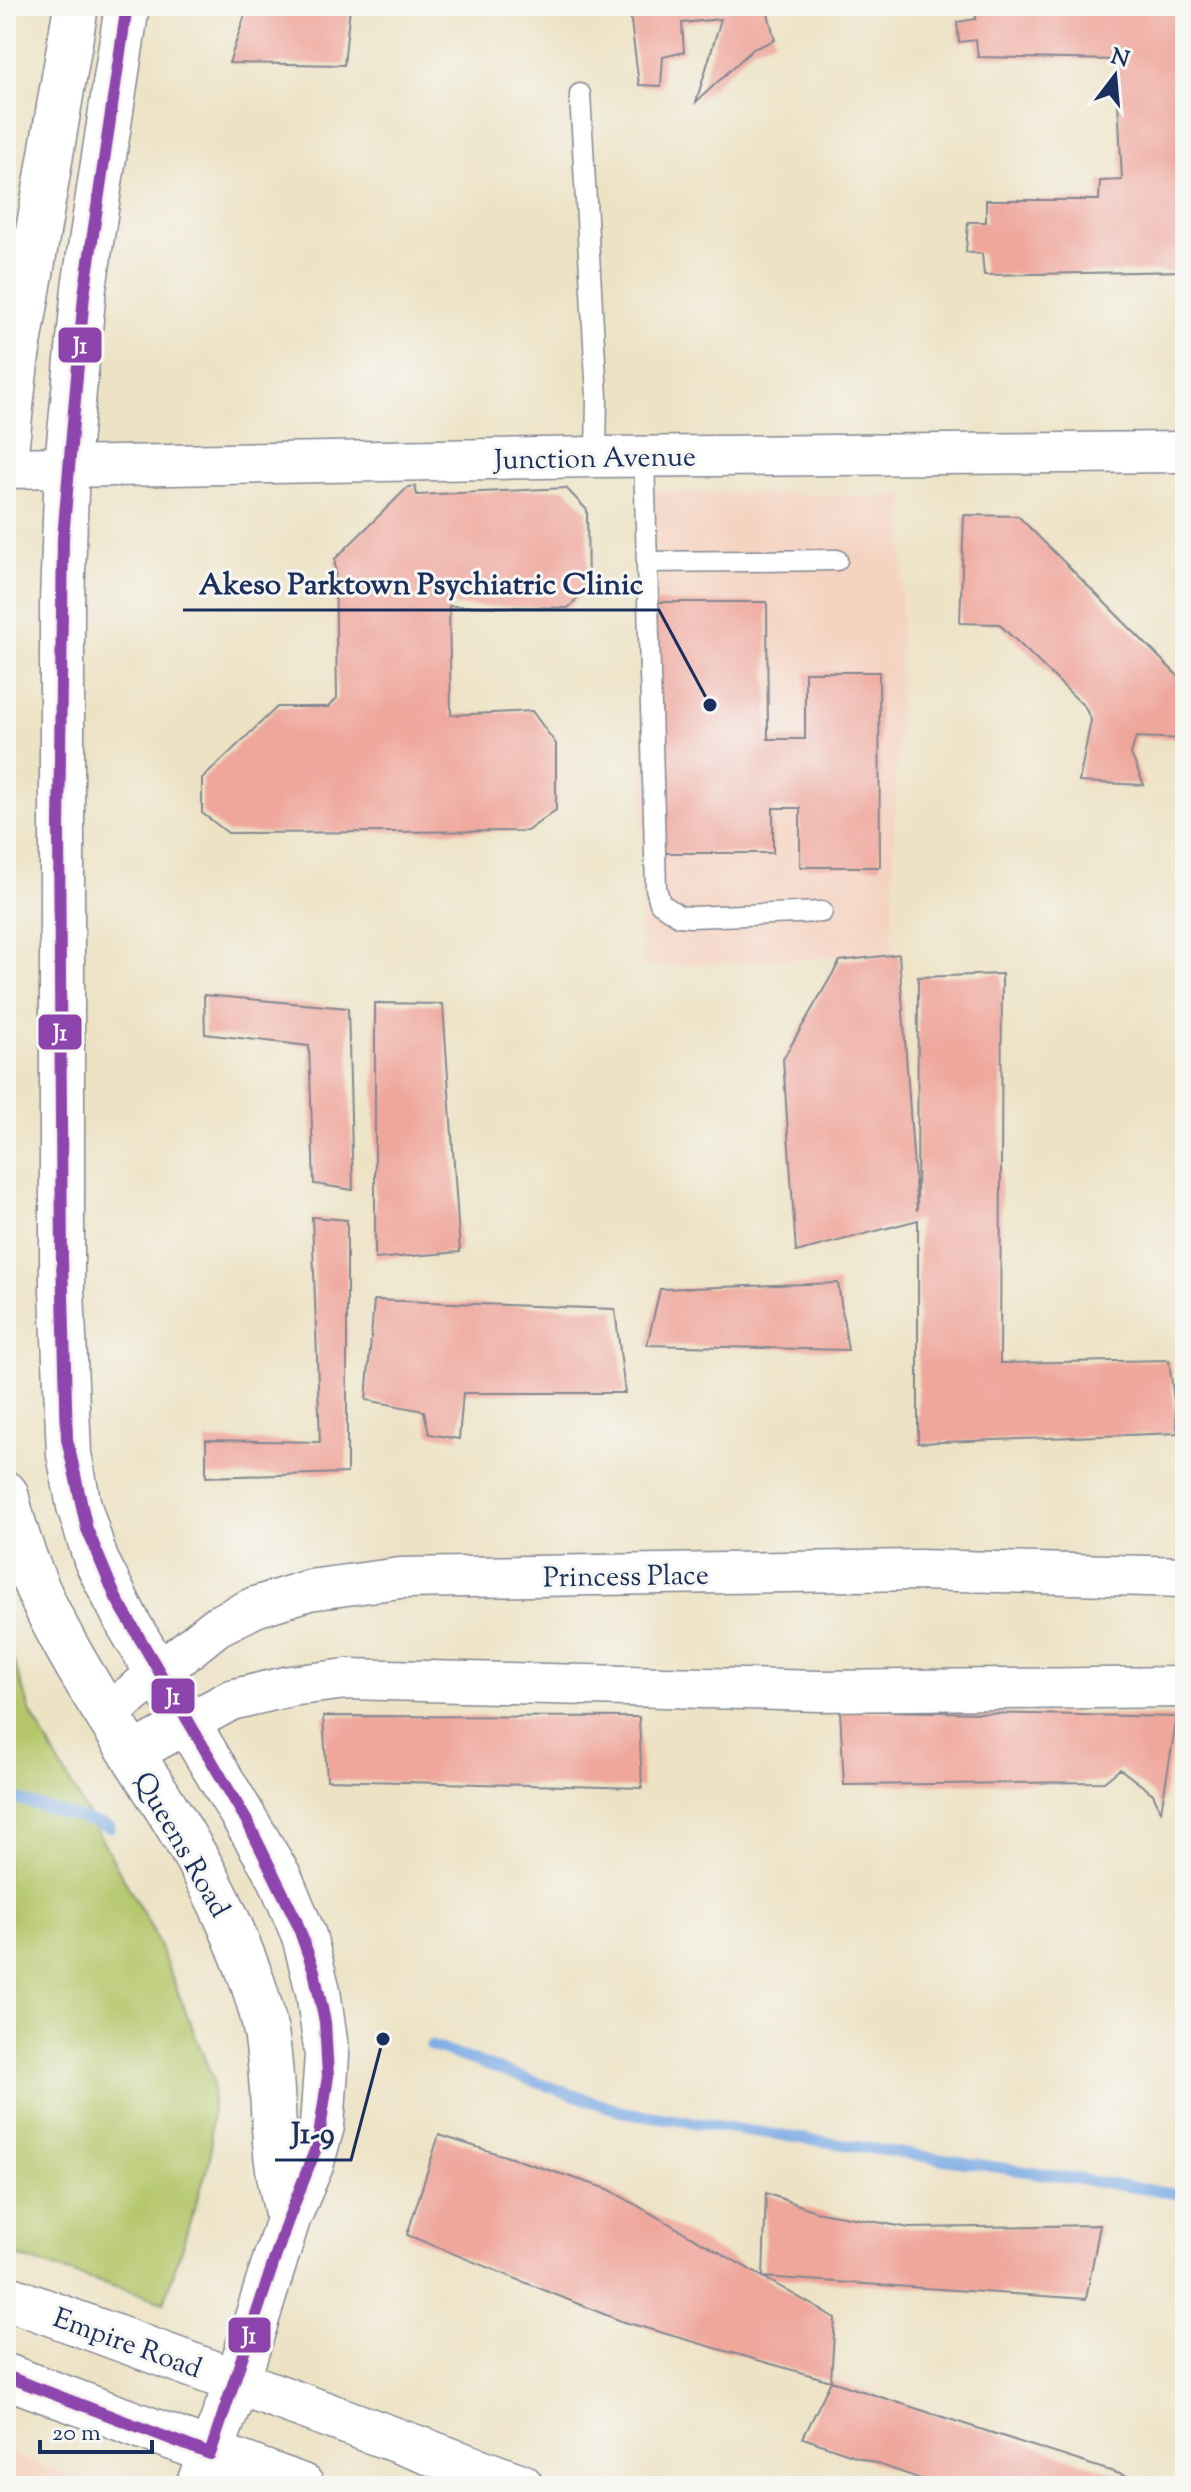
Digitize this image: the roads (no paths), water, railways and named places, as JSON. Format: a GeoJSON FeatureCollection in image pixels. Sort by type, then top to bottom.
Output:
{"type":"FeatureCollection","features":[{"type":"Feature","properties":{"kind":"street"},"geometry":{"type":"LineString","coordinates":[[6,452],[16,362],[76,6]]}},
{"type":"Feature","properties":{"kind":"street","name":"Queens Road"},"geometry":{"type":"LineString","coordinates":[[127,8],[84,288],[67,464],[62,602],[61,1028],[62,1290],[69,1454],[79,1506],[96,1560],[158,1676],[280,1878],[304,1936],[318,1991],[327,2055],[322,2126],[311,2165],[288,2219],[237,2382],[204,2470]]}},
{"type":"Feature","properties":{"kind":"street"},"geometry":{"type":"LineString","coordinates":[[6,257],[16,362]]}},
{"type":"Feature","properties":{"kind":"street","name":"Junction Avenue"},"geometry":{"type":"LineString","coordinates":[[6,468],[67,464],[644,456],[1185,452]]}},
{"type":"Feature","properties":{"kind":"street","name":"Queens Road"},"geometry":{"type":"LineString","coordinates":[[6,1494],[28,1571],[106,1715],[227,1920],[249,1973],[265,2029],[273,2084],[276,2154],[288,2219]]}},
{"type":"Feature","properties":{"kind":"street","name":"Princess Place"},"geometry":{"type":"LineString","coordinates":[[106,1715],[217,1626],[255,1607],[309,1590],[400,1578],[918,1570],[1185,1577]]}},
{"type":"Feature","properties":{"kind":"street"},"geometry":{"type":"LineString","coordinates":[[131,1754],[187,1721],[231,1700],[290,1686],[347,1679],[819,1691],[1185,1687]]}},
{"type":"Feature","properties":{"kind":"street","name":"Empire Road"},"geometry":{"type":"LineString","coordinates":[[6,2297],[521,2486]]}},
{"type":"Feature","properties":{"kind":"street"},"geometry":{"type":"LineString","coordinates":[[6,2376],[204,2470],[302,2486]]}},
{"type":"Feature","properties":{"kind":"lane"},"geometry":{"type":"LineString","coordinates":[[580,94],[597,397],[596,457]]}},
{"type":"Feature","properties":{"kind":"lane"},"geometry":{"type":"LineString","coordinates":[[644,456],[656,888],[660,903],[679,916],[691,917],[822,912]]}},
{"type":"Feature","properties":{"kind":"lane"},"geometry":{"type":"LineString","coordinates":[[647,562],[837,560]]}},
{"type":"Feature","properties":{"kind":"waterway"},"geometry":{"type":"LineString","coordinates":[[6,1796],[110,1827]]}},
{"type":"Feature","properties":{"kind":"waterway"},"geometry":{"type":"LineString","coordinates":[[431,2046],[623,2112],[1185,2195]]}},
{"type":"Feature","properties":{"kind":"place","name":"Akeso Parktown Psychiatric Clinic"},"geometry":{"type":"Point","coordinates":[710,705]}},
{"type":"Feature","properties":{"kind":"place","name":"J1-9"},"geometry":{"type":"Point","coordinates":[383,2039]}}]}
